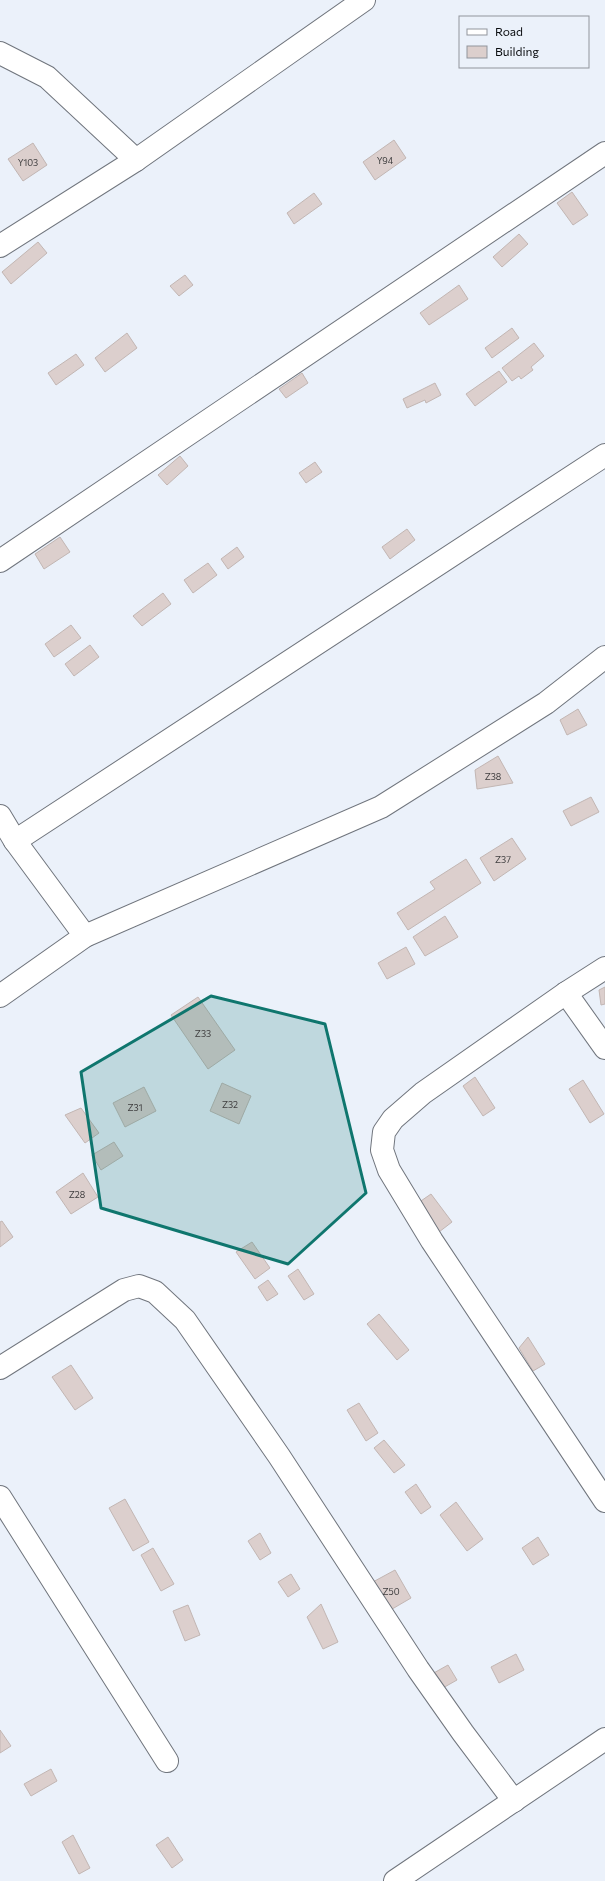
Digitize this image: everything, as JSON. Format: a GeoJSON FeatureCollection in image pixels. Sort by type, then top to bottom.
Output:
{"type":"FeatureCollection","features":[{"type":"Feature","properties":{"kind":"street"},"geometry":{"type":"LineString","coordinates":[[0,246],[136,160],[364,0]]}},
{"type":"Feature","properties":{"kind":"street"},"geometry":{"type":"LineString","coordinates":[[0,54],[47,77],[136,160]]}},
{"type":"Feature","properties":{"kind":"street"},"geometry":{"type":"LineString","coordinates":[[0,562],[605,153]]}},
{"type":"Feature","properties":{"kind":"street"},"geometry":{"type":"LineString","coordinates":[[15,841],[605,455]]}},
{"type":"Feature","properties":{"kind":"street"},"geometry":{"type":"LineString","coordinates":[[0,996],[85,936],[381,807],[546,703],[605,657]]}},
{"type":"Feature","properties":{"kind":"street"},"geometry":{"type":"LineString","coordinates":[[0,816],[15,841],[85,936]]}},
{"type":"Feature","properties":{"kind":"street"},"geometry":{"type":"LineString","coordinates":[[605,968],[566,993],[422,1093],[393,1119],[384,1132],[382,1150],[390,1170],[432,1241],[605,1501]]}},
{"type":"Feature","properties":{"kind":"street"},"geometry":{"type":"LineString","coordinates":[[566,993],[605,1048]]}},
{"type":"Feature","properties":{"kind":"street"},"geometry":{"type":"LineString","coordinates":[[0,1368],[124,1290],[139,1286],[155,1292],[184,1320],[279,1456],[418,1669],[463,1733],[514,1801]]}},
{"type":"Feature","properties":{"kind":"street"},"geometry":{"type":"LineString","coordinates":[[0,1497],[167,1761]]}},
{"type":"Feature","properties":{"kind":"street"},"geometry":{"type":"LineString","coordinates":[[395,1881],[605,1739]]}},
{"type":"Feature","properties":{"kind":"highlighted area"},"geometry":{"type":"Polygon","coordinates":[[[211,996],[325,1024],[366,1193],[288,1264],[101,1208],[81,1072],[211,996]]]}},
{"type":"Feature","properties":{"kind":"building"},"geometry":{"type":"Polygon","coordinates":[[[394,140],[406,158],[375,180],[363,162],[394,140]]]}},
{"type":"Feature","properties":{"kind":"building"},"geometry":{"type":"Polygon","coordinates":[[[33,143],[47,165],[23,181],[8,159],[33,143]]]}},
{"type":"Feature","properties":{"kind":"building"},"geometry":{"type":"Polygon","coordinates":[[[572,192],[588,215],[573,225],[557,203],[572,192]]]}},
{"type":"Feature","properties":{"kind":"building"},"geometry":{"type":"Polygon","coordinates":[[[314,193],[322,204],[294,224],[287,213],[314,193]]]}},
{"type":"Feature","properties":{"kind":"building"},"geometry":{"type":"Polygon","coordinates":[[[519,234],[528,244],[502,267],[493,257],[519,234]]]}},
{"type":"Feature","properties":{"kind":"building"},"geometry":{"type":"Polygon","coordinates":[[[38,242],[47,253],[11,284],[2,272],[38,242]]]}},
{"type":"Feature","properties":{"kind":"building"},"geometry":{"type":"Polygon","coordinates":[[[185,275],[193,285],[179,296],[170,286],[185,275]]]}},
{"type":"Feature","properties":{"kind":"building"},"geometry":{"type":"Polygon","coordinates":[[[459,285],[468,299],[429,325],[420,313],[459,285]]]}},
{"type":"Feature","properties":{"kind":"building"},"geometry":{"type":"Polygon","coordinates":[[[512,328],[519,338],[492,358],[485,348],[512,328]]]}},
{"type":"Feature","properties":{"kind":"building"},"geometry":{"type":"Polygon","coordinates":[[[127,333],[137,348],[105,372],[95,358],[127,333]]]}},
{"type":"Feature","properties":{"kind":"building"},"geometry":{"type":"Polygon","coordinates":[[[534,343],[544,356],[531,367],[533,370],[521,379],[519,376],[512,381],[502,368],[534,343]]]}},
{"type":"Feature","properties":{"kind":"building"},"geometry":{"type":"Polygon","coordinates":[[[76,354],[84,365],[56,385],[48,373],[76,354]]]}},
{"type":"Feature","properties":{"kind":"building"},"geometry":{"type":"Polygon","coordinates":[[[499,371],[507,382],[475,406],[466,394],[499,371]]]}},
{"type":"Feature","properties":{"kind":"building"},"geometry":{"type":"Polygon","coordinates":[[[302,373],[308,383],[286,398],[279,389],[302,373]]]}},
{"type":"Feature","properties":{"kind":"building"},"geometry":{"type":"Polygon","coordinates":[[[435,383],[441,395],[426,403],[425,400],[407,408],[403,399],[435,383]]]}},
{"type":"Feature","properties":{"kind":"building"},"geometry":{"type":"Polygon","coordinates":[[[180,456],[188,466],[167,485],[158,475],[180,456]]]}},
{"type":"Feature","properties":{"kind":"building"},"geometry":{"type":"Polygon","coordinates":[[[315,462],[322,472],[306,483],[299,473],[315,462]]]}},
{"type":"Feature","properties":{"kind":"building"},"geometry":{"type":"Polygon","coordinates":[[[407,529],[415,540],[390,559],[382,547],[407,529]]]}},
{"type":"Feature","properties":{"kind":"building"},"geometry":{"type":"Polygon","coordinates":[[[60,537],[70,552],[44,569],[35,554],[60,537]]]}},
{"type":"Feature","properties":{"kind":"building"},"geometry":{"type":"Polygon","coordinates":[[[237,547],[244,557],[228,569],[221,559],[237,547]]]}},
{"type":"Feature","properties":{"kind":"building"},"geometry":{"type":"Polygon","coordinates":[[[208,563],[217,575],[193,593],[184,580],[208,563]]]}},
{"type":"Feature","properties":{"kind":"building"},"geometry":{"type":"Polygon","coordinates":[[[163,593],[171,604],[142,626],[133,616],[163,593]]]}},
{"type":"Feature","properties":{"kind":"building"},"geometry":{"type":"Polygon","coordinates":[[[71,625],[81,638],[54,657],[45,644],[71,625]]]}},
{"type":"Feature","properties":{"kind":"building"},"geometry":{"type":"Polygon","coordinates":[[[90,645],[99,657],[74,676],[65,664],[90,645]]]}},
{"type":"Feature","properties":{"kind":"building"},"geometry":{"type":"Polygon","coordinates":[[[578,709],[587,725],[567,735],[560,720],[578,709]]]}},
{"type":"Feature","properties":{"kind":"building"},"geometry":{"type":"Polygon","coordinates":[[[498,756],[513,783],[477,789],[475,770],[498,756]]]}},
{"type":"Feature","properties":{"kind":"building"},"geometry":{"type":"Polygon","coordinates":[[[591,797],[599,812],[571,826],[563,811],[591,797]]]}},
{"type":"Feature","properties":{"kind":"building"},"geometry":{"type":"Polygon","coordinates":[[[512,838],[526,859],[494,881],[480,858],[512,838]]]}},
{"type":"Feature","properties":{"kind":"building"},"geometry":{"type":"Polygon","coordinates":[[[466,859],[481,883],[408,930],[397,913],[435,889],[430,882],[466,859]]]}},
{"type":"Feature","properties":{"kind":"building"},"geometry":{"type":"Polygon","coordinates":[[[445,916],[458,937],[425,956],[413,937],[445,916]]]}},
{"type":"Feature","properties":{"kind":"building"},"geometry":{"type":"Polygon","coordinates":[[[406,947],[415,964],[387,979],[378,963],[406,947]]]}},
{"type":"Feature","properties":{"kind":"building"},"geometry":{"type":"Polygon","coordinates":[[[605,987],[605,1004],[601,1005],[599,990],[605,987]]]}},
{"type":"Feature","properties":{"kind":"building"},"geometry":{"type":"Polygon","coordinates":[[[198,997],[235,1050],[208,1069],[171,1015],[198,997]]]}},
{"type":"Feature","properties":{"kind":"building"},"geometry":{"type":"Polygon","coordinates":[[[475,1077],[495,1108],[483,1116],[463,1086],[475,1077]]]}},
{"type":"Feature","properties":{"kind":"building"},"geometry":{"type":"Polygon","coordinates":[[[583,1080],[604,1114],[590,1123],[569,1089],[583,1080]]]}},
{"type":"Feature","properties":{"kind":"building"},"geometry":{"type":"Polygon","coordinates":[[[222,1083],[251,1096],[239,1124],[210,1111],[222,1083]]]}},
{"type":"Feature","properties":{"kind":"building"},"geometry":{"type":"Polygon","coordinates":[[[144,1087],[156,1111],[125,1127],[113,1103],[144,1087]]]}},
{"type":"Feature","properties":{"kind":"building"},"geometry":{"type":"Polygon","coordinates":[[[81,1108],[99,1133],[85,1143],[65,1115],[81,1108]]]}},
{"type":"Feature","properties":{"kind":"building"},"geometry":{"type":"Polygon","coordinates":[[[114,1142],[123,1156],[101,1170],[92,1155],[114,1142]]]}},
{"type":"Feature","properties":{"kind":"building"},"geometry":{"type":"Polygon","coordinates":[[[83,1173],[98,1197],[71,1214],[56,1192],[83,1173]]]}},
{"type":"Feature","properties":{"kind":"building"},"geometry":{"type":"Polygon","coordinates":[[[431,1194],[452,1222],[439,1232],[418,1203],[431,1194]]]}},
{"type":"Feature","properties":{"kind":"building"},"geometry":{"type":"Polygon","coordinates":[[[2,1221],[13,1237],[0,1247],[0,1222],[2,1221]]]}},
{"type":"Feature","properties":{"kind":"building"},"geometry":{"type":"Polygon","coordinates":[[[252,1242],[270,1268],[255,1279],[236,1252],[252,1242]]]}},
{"type":"Feature","properties":{"kind":"building"},"geometry":{"type":"Polygon","coordinates":[[[298,1269],[314,1294],[304,1300],[288,1276],[298,1269]]]}},
{"type":"Feature","properties":{"kind":"building"},"geometry":{"type":"Polygon","coordinates":[[[268,1280],[278,1294],[267,1301],[258,1287],[268,1280]]]}},
{"type":"Feature","properties":{"kind":"building"},"geometry":{"type":"Polygon","coordinates":[[[379,1314],[409,1350],[397,1360],[367,1324],[379,1314]]]}},
{"type":"Feature","properties":{"kind":"building"},"geometry":{"type":"Polygon","coordinates":[[[528,1337],[545,1364],[533,1371],[519,1348],[528,1337]]]}},
{"type":"Feature","properties":{"kind":"building"},"geometry":{"type":"Polygon","coordinates":[[[71,1365],[93,1398],[75,1410],[52,1377],[71,1365]]]}},
{"type":"Feature","properties":{"kind":"building"},"geometry":{"type":"Polygon","coordinates":[[[359,1403],[378,1433],[366,1441],[347,1410],[359,1403]]]}},
{"type":"Feature","properties":{"kind":"building"},"geometry":{"type":"Polygon","coordinates":[[[384,1440],[405,1465],[394,1473],[374,1448],[384,1440]]]}},
{"type":"Feature","properties":{"kind":"building"},"geometry":{"type":"Polygon","coordinates":[[[416,1484],[431,1507],[421,1514],[405,1492],[416,1484]]]}},
{"type":"Feature","properties":{"kind":"building"},"geometry":{"type":"Polygon","coordinates":[[[125,1499],[149,1542],[133,1551],[109,1508],[125,1499]]]}},
{"type":"Feature","properties":{"kind":"building"},"geometry":{"type":"Polygon","coordinates":[[[456,1502],[483,1539],[467,1551],[440,1515],[456,1502]]]}},
{"type":"Feature","properties":{"kind":"building"},"geometry":{"type":"Polygon","coordinates":[[[260,1533],[271,1553],[260,1560],[248,1541],[260,1533]]]}},
{"type":"Feature","properties":{"kind":"building"},"geometry":{"type":"Polygon","coordinates":[[[538,1537],[549,1555],[533,1565],[522,1548],[538,1537]]]}},
{"type":"Feature","properties":{"kind":"building"},"geometry":{"type":"Polygon","coordinates":[[[153,1548],[174,1584],[161,1591],[141,1555],[153,1548]]]}},
{"type":"Feature","properties":{"kind":"building"},"geometry":{"type":"Polygon","coordinates":[[[395,1570],[411,1598],[387,1612],[371,1583],[395,1570]]]}},
{"type":"Feature","properties":{"kind":"building"},"geometry":{"type":"Polygon","coordinates":[[[291,1574],[300,1589],[288,1597],[278,1582],[291,1574]]]}},
{"type":"Feature","properties":{"kind":"building"},"geometry":{"type":"Polygon","coordinates":[[[321,1604],[338,1642],[323,1649],[307,1617],[321,1604]]]}},
{"type":"Feature","properties":{"kind":"building"},"geometry":{"type":"Polygon","coordinates":[[[188,1605],[200,1635],[185,1641],[173,1611],[188,1605]]]}},
{"type":"Feature","properties":{"kind":"building"},"geometry":{"type":"Polygon","coordinates":[[[516,1654],[524,1670],[499,1683],[491,1667],[516,1654]]]}},
{"type":"Feature","properties":{"kind":"building"},"geometry":{"type":"Polygon","coordinates":[[[448,1665],[457,1680],[441,1689],[432,1674],[448,1665]]]}},
{"type":"Feature","properties":{"kind":"building"},"geometry":{"type":"Polygon","coordinates":[[[0,1730],[11,1746],[0,1753],[0,1730]]]}},
{"type":"Feature","properties":{"kind":"building"},"geometry":{"type":"Polygon","coordinates":[[[51,1769],[57,1781],[31,1796],[24,1784],[51,1769]]]}},
{"type":"Feature","properties":{"kind":"building"},"geometry":{"type":"Polygon","coordinates":[[[73,1835],[90,1868],[79,1874],[62,1842],[73,1835]]]}},
{"type":"Feature","properties":{"kind":"building"},"geometry":{"type":"Polygon","coordinates":[[[168,1837],[183,1860],[172,1868],[156,1845],[168,1837]]]}}]}
